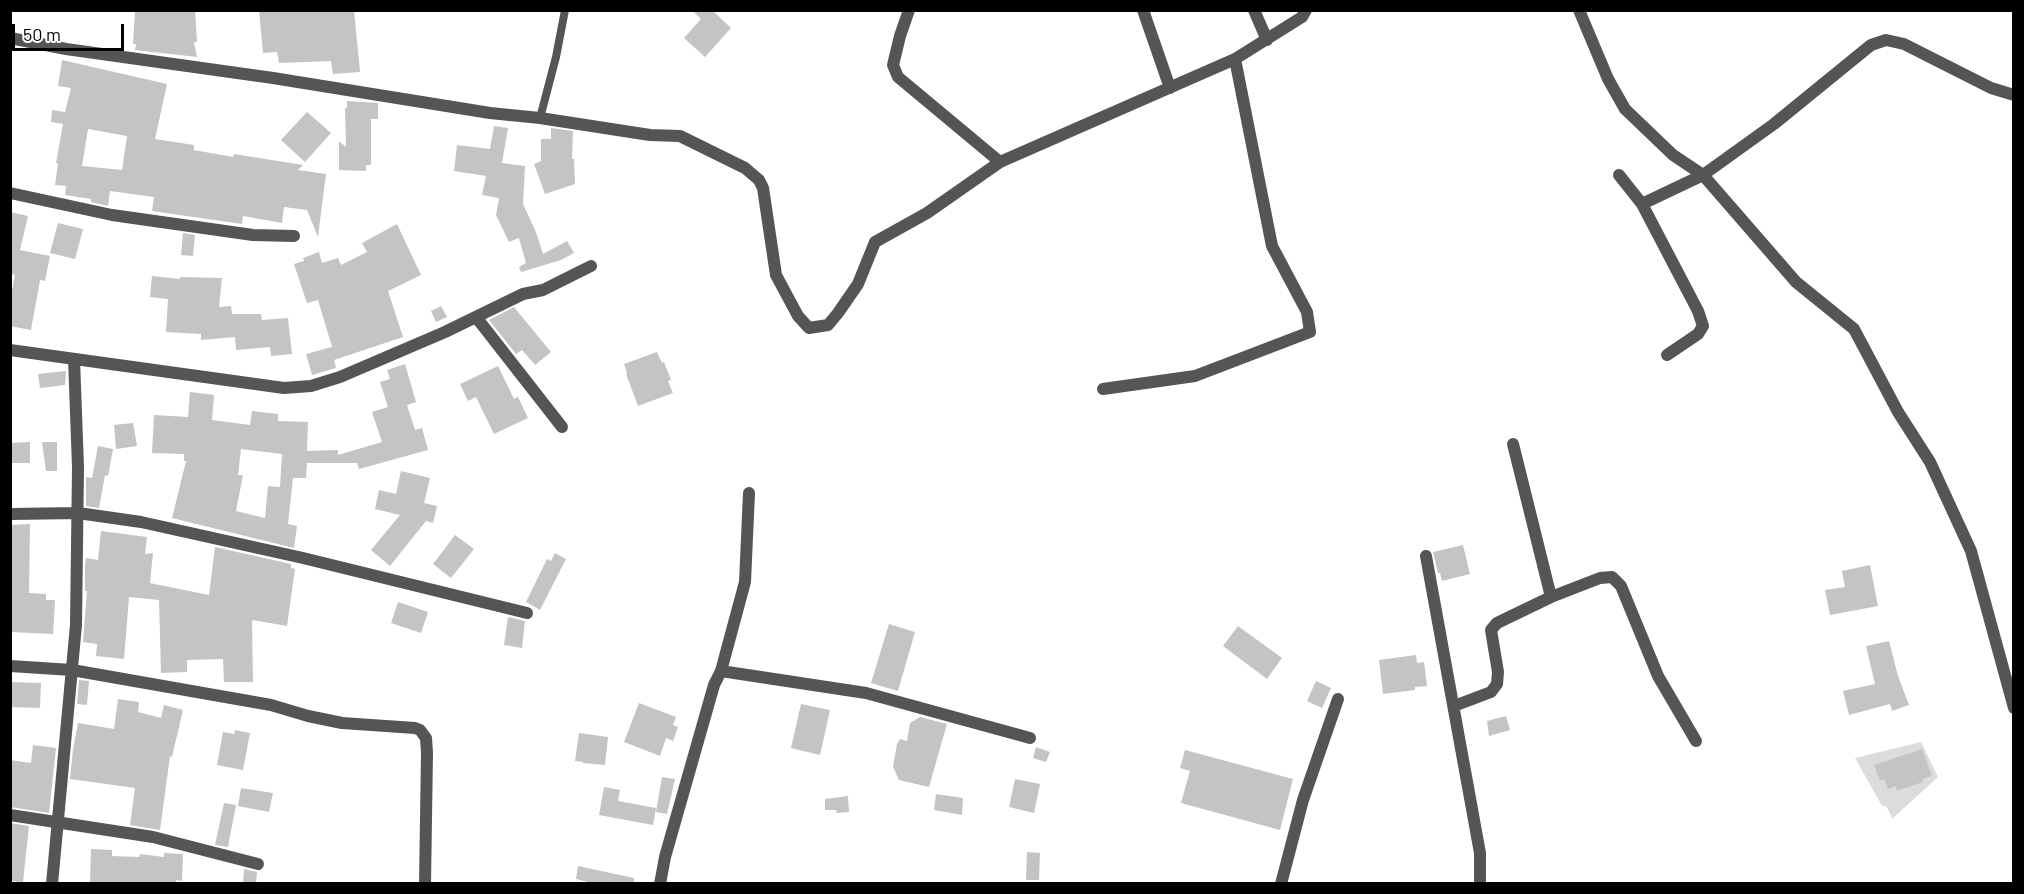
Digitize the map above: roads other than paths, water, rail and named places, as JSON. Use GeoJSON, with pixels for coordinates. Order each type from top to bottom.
{"type":"FeatureCollection","features":[{"type":"Feature","properties":{"kind":"street"},"geometry":{"type":"LineString","coordinates":[[909,10],[893,65],[898,77],[1000,162]]}},
{"type":"Feature","properties":{"kind":"street"},"geometry":{"type":"LineString","coordinates":[[1143,10],[1170,88]]}},
{"type":"Feature","properties":{"kind":"street"},"geometry":{"type":"LineString","coordinates":[[1254,10],[1267,40]]}},
{"type":"Feature","properties":{"kind":"street"},"geometry":{"type":"LineString","coordinates":[[10,38],[66,50],[273,78],[490,113],[540,118],[650,135],[680,136],[745,168],[759,180],[763,188],[776,275],[798,316],[809,328],[828,325],[838,313],[858,284],[875,242],[927,213],[1000,162],[1235,59],[1302,16],[1306,10]]}},
{"type":"Feature","properties":{"kind":"street"},"geometry":{"type":"LineString","coordinates":[[1579,10],[1608,79],[1625,110],[1673,155],[1703,175],[1796,282],[1854,329],[1898,412],[1930,462],[1971,551],[2013,708]]}},
{"type":"Feature","properties":{"kind":"street"},"geometry":{"type":"LineString","coordinates":[[1642,204],[1703,175],[1774,124],[1870,45],[1886,40],[1904,44],[1991,88],[2013,95]]}},
{"type":"Feature","properties":{"kind":"street"},"geometry":{"type":"LineString","coordinates":[[1103,389],[1195,376],[1310,332],[1307,312],[1272,246],[1235,59]]}},
{"type":"Feature","properties":{"kind":"street"},"geometry":{"type":"LineString","coordinates":[[1619,175],[1642,204],[1704,326],[1698,334],[1667,355]]}},
{"type":"Feature","properties":{"kind":"street"},"geometry":{"type":"LineString","coordinates":[[10,193],[112,215],[253,235],[294,236]]}},
{"type":"Feature","properties":{"kind":"street"},"geometry":{"type":"LineString","coordinates":[[10,350],[284,388],[311,386],[340,377],[523,294],[543,290],[591,266]]}},
{"type":"Feature","properties":{"kind":"street"},"geometry":{"type":"LineString","coordinates":[[476,317],[562,427]]}},
{"type":"Feature","properties":{"kind":"street"},"geometry":{"type":"LineString","coordinates":[[52,884],[76,625],[78,467],[74,358]]}},
{"type":"Feature","properties":{"kind":"street"},"geometry":{"type":"LineString","coordinates":[[1513,444],[1551,597]]}},
{"type":"Feature","properties":{"kind":"street"},"geometry":{"type":"LineString","coordinates":[[660,884],[671,835],[714,685],[721,671],[745,582],[749,493]]}},
{"type":"Feature","properties":{"kind":"street"},"geometry":{"type":"LineString","coordinates":[[10,514],[78,513],[141,522],[527,612]]}},
{"type":"Feature","properties":{"kind":"street"},"geometry":{"type":"LineString","coordinates":[[1426,556],[1480,854],[1480,884]]}},
{"type":"Feature","properties":{"kind":"street"},"geometry":{"type":"LineString","coordinates":[[1454,706],[1491,692],[1497,684],[1498,672],[1491,639],[1491,630],[1497,623],[1551,597],[1600,579],[1612,577],[1621,586],[1658,676],[1696,741]]}},
{"type":"Feature","properties":{"kind":"street"},"geometry":{"type":"LineString","coordinates":[[10,666],[72,670],[271,705],[342,723],[420,730],[426,738],[427,753],[425,884]]}},
{"type":"Feature","properties":{"kind":"street"},"geometry":{"type":"LineString","coordinates":[[721,671],[866,693],[1030,738]]}},
{"type":"Feature","properties":{"kind":"street"},"geometry":{"type":"LineString","coordinates":[[1281,884],[1303,800],[1338,699]]}},
{"type":"Feature","properties":{"kind":"street"},"geometry":{"type":"LineString","coordinates":[[10,815],[153,837],[258,864]]}},
{"type":"Feature","properties":{"kind":"lane"},"geometry":{"type":"LineString","coordinates":[[540,118],[556,57],[565,10]]}}]}
